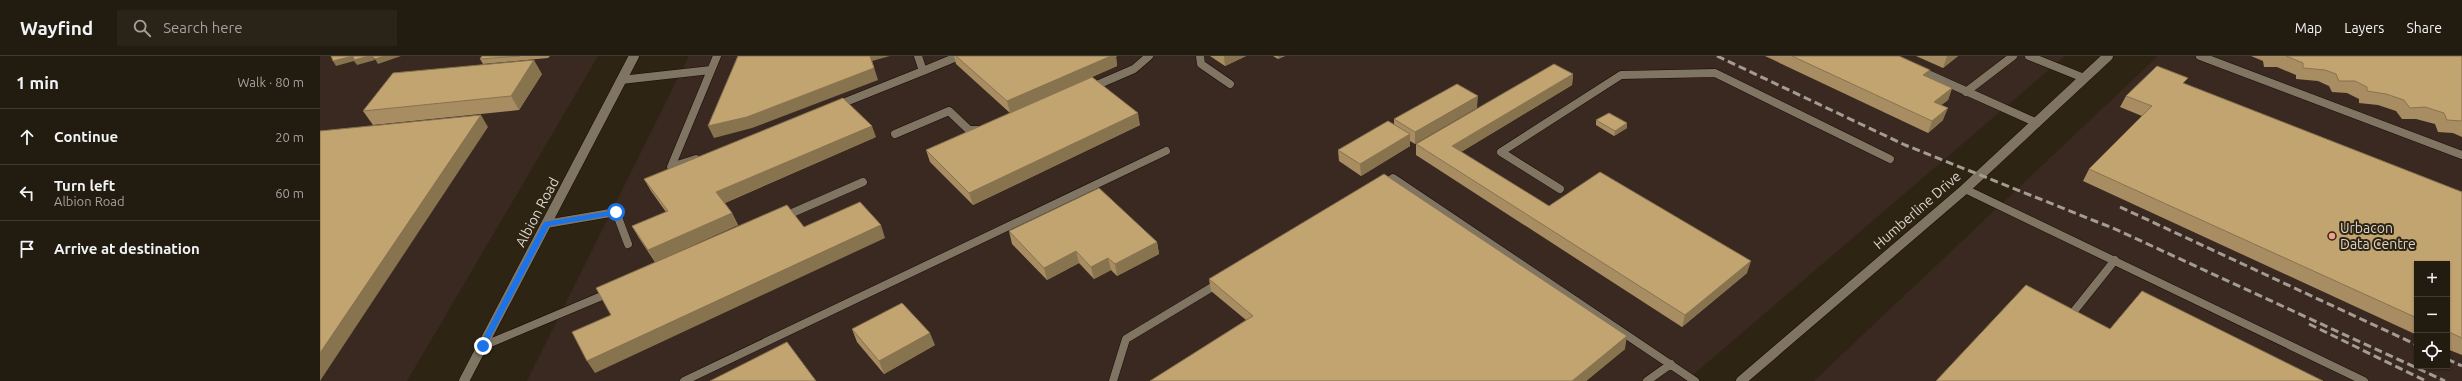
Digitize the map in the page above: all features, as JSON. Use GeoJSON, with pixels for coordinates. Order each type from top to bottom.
{"type":"FeatureCollection","features":[{"type":"Feature","properties":{"kind":"street","name":"Albion Road"},"geometry":{"type":"LineString","coordinates":[[464,381],[634,56]]}},
{"type":"Feature","properties":{"kind":"street","name":"Humberline Drive"},"geometry":{"type":"LineString","coordinates":[[1741,381],[1966,189],[2108,56]]}},
{"type":"Feature","properties":{"kind":"lane"},"geometry":{"type":"LineString","coordinates":[[701,158],[671,167],[717,56]]}},
{"type":"Feature","properties":{"kind":"lane"},"geometry":{"type":"LineString","coordinates":[[918,56],[923,71]]}},
{"type":"Feature","properties":{"kind":"lane"},"geometry":{"type":"LineString","coordinates":[[827,110],[960,56]]}},
{"type":"Feature","properties":{"kind":"lane"},"geometry":{"type":"LineString","coordinates":[[1084,90],[1134,69],[1149,56]]}},
{"type":"Feature","properties":{"kind":"lane"},"geometry":{"type":"LineString","coordinates":[[1200,56],[1201,64],[1230,84]]}},
{"type":"Feature","properties":{"kind":"lane"},"geometry":{"type":"LineString","coordinates":[[1966,92],[2013,56]]}},
{"type":"Feature","properties":{"kind":"lane"},"geometry":{"type":"LineString","coordinates":[[2029,56],[2084,78]]}},
{"type":"Feature","properties":{"kind":"lane"},"geometry":{"type":"LineString","coordinates":[[2200,56],[2462,155]]}},
{"type":"Feature","properties":{"kind":"lane"},"geometry":{"type":"LineString","coordinates":[[1909,66],[2037,123]]}},
{"type":"Feature","properties":{"kind":"lane"},"geometry":{"type":"LineString","coordinates":[[621,80],[711,70]]}},
{"type":"Feature","properties":{"kind":"lane"},"geometry":{"type":"LineString","coordinates":[[1560,189],[1501,152],[1621,75],[1715,73],[1890,160]]}},
{"type":"Feature","properties":{"kind":"lane"},"geometry":{"type":"LineString","coordinates":[[895,134],[948,111],[969,130],[993,130]]}},
{"type":"Feature","properties":{"kind":"lane"},"geometry":{"type":"LineString","coordinates":[[684,381],[1166,150]]}},
{"type":"Feature","properties":{"kind":"lane"},"geometry":{"type":"LineString","coordinates":[[1373,190],[1393,178],[1695,381]]}},
{"type":"Feature","properties":{"kind":"lane"},"geometry":{"type":"LineString","coordinates":[[777,220],[863,182]]}},
{"type":"Feature","properties":{"kind":"lane"},"geometry":{"type":"LineString","coordinates":[[1966,189],[2364,381]]}},
{"type":"Feature","properties":{"kind":"lane"},"geometry":{"type":"LineString","coordinates":[[546,224],[616,212],[628,244]]}},
{"type":"Feature","properties":{"kind":"lane"},"geometry":{"type":"LineString","coordinates":[[2071,315],[2115,260]]}},
{"type":"Feature","properties":{"kind":"lane"},"geometry":{"type":"LineString","coordinates":[[1113,381],[1126,339],[1226,279]]}},
{"type":"Feature","properties":{"kind":"lane"},"geometry":{"type":"LineString","coordinates":[[483,346],[620,289]]}},
{"type":"Feature","properties":{"kind":"lane"},"geometry":{"type":"LineString","coordinates":[[1647,381],[1671,364]]}},
{"type":"Feature","properties":{"kind":"shaded area"},"geometry":{"type":"Polygon","coordinates":[[[320,56],[598,56],[407,381],[320,381],[320,56]]]}},
{"type":"Feature","properties":{"kind":"shaded area"},"geometry":{"type":"Polygon","coordinates":[[[689,56],[2065,56],[1686,381],[527,381],[689,56]]]}},
{"type":"Feature","properties":{"kind":"shaded area"},"geometry":{"type":"Polygon","coordinates":[[[2158,56],[2462,56],[2462,381],[1814,381],[2158,56]]]}},
{"type":"Feature","properties":{"kind":"building"},"geometry":{"type":"Polygon","coordinates":[[[331,56],[353,56],[333,61],[331,56]]]}},
{"type":"Feature","properties":{"kind":"building"},"geometry":{"type":"Polygon","coordinates":[[[353,56],[369,56],[354,60],[353,56]]]}},
{"type":"Feature","properties":{"kind":"building"},"geometry":{"type":"Polygon","coordinates":[[[372,56],[385,56],[375,59],[372,56]]]}},
{"type":"Feature","properties":{"kind":"building"},"geometry":{"type":"Polygon","coordinates":[[[482,56],[520,56],[480,59],[482,56]]]}},
{"type":"Feature","properties":{"kind":"building"},"geometry":{"type":"Polygon","coordinates":[[[738,56],[870,56],[874,68],[747,117],[708,126],[738,56]]]}},
{"type":"Feature","properties":{"kind":"building"},"geometry":{"type":"Polygon","coordinates":[[[956,56],[1111,56],[1007,101],[956,56]]]}},
{"type":"Feature","properties":{"kind":"building"},"geometry":{"type":"Polygon","coordinates":[[[1792,56],[1899,56],[1930,70],[1923,75],[1952,88],[1934,102],[1948,108],[1932,121],[1792,56]]]}},
{"type":"Feature","properties":{"kind":"building"},"geometry":{"type":"Polygon","coordinates":[[[2286,56],[2462,56],[2462,121],[2447,120],[2444,113],[2425,107],[2410,108],[2404,100],[2386,94],[2367,91],[2367,87],[2355,81],[2339,81],[2336,74],[2325,70],[2303,68],[2303,63],[2286,56]]]}},
{"type":"Feature","properties":{"kind":"building"},"geometry":{"type":"Polygon","coordinates":[[[534,60],[511,96],[363,111],[393,73],[534,60]]]}},
{"type":"Feature","properties":{"kind":"building"},"geometry":{"type":"Polygon","coordinates":[[[1554,64],[1573,74],[1452,146],[1549,206],[1600,172],[1751,261],[1685,315],[1416,144],[1554,64]]]}},
{"type":"Feature","properties":{"kind":"building","name":"Urbacon Data Centre"},"geometry":{"type":"Polygon","coordinates":[[[2157,66],[2188,78],[2183,83],[2462,192],[2462,338],[2450,332],[2450,261],[2414,261],[2414,317],[2089,169],[2152,106],[2126,96],[2157,66]]]}},
{"type":"Feature","properties":{"kind":"building"},"geometry":{"type":"Polygon","coordinates":[[[1092,77],[1138,113],[969,193],[926,150],[1092,77]]]}},
{"type":"Feature","properties":{"kind":"building"},"geometry":{"type":"Polygon","coordinates":[[[1457,84],[1478,96],[1415,132],[1394,119],[1457,84]]]}},
{"type":"Feature","properties":{"kind":"building"},"geometry":{"type":"Polygon","coordinates":[[[843,98],[872,126],[716,192],[732,213],[648,250],[632,226],[668,211],[644,179],[843,98]]]}},
{"type":"Feature","properties":{"kind":"building"},"geometry":{"type":"Polygon","coordinates":[[[1609,113],[1627,123],[1615,131],[1596,120],[1609,113]]]}},
{"type":"Feature","properties":{"kind":"building"},"geometry":{"type":"Polygon","coordinates":[[[481,115],[320,353],[320,131],[481,115]]]}},
{"type":"Feature","properties":{"kind":"building"},"geometry":{"type":"Polygon","coordinates":[[[1388,121],[1410,134],[1360,164],[1338,150],[1388,121]]]}},
{"type":"Feature","properties":{"kind":"building"},"geometry":{"type":"Polygon","coordinates":[[[1384,174],[1627,336],[1572,381],[1150,381],[1253,316],[1209,279],[1384,174]]]}},
{"type":"Feature","properties":{"kind":"building"},"geometry":{"type":"Polygon","coordinates":[[[1099,188],[1157,242],[1115,264],[1108,258],[1091,267],[1076,251],[1044,268],[1009,231],[1099,188]]]}},
{"type":"Feature","properties":{"kind":"building"},"geometry":{"type":"Polygon","coordinates":[[[860,202],[881,225],[587,361],[572,332],[611,315],[596,288],[787,205],[804,227],[860,202]]]}},
{"type":"Feature","properties":{"kind":"building"},"geometry":{"type":"Polygon","coordinates":[[[2026,285],[2110,329],[2142,291],[2323,381],[1936,381],[2026,285]]]}},
{"type":"Feature","properties":{"kind":"building"},"geometry":{"type":"Polygon","coordinates":[[[902,303],[930,333],[879,361],[852,329],[902,303]]]}},
{"type":"Feature","properties":{"kind":"building"},"geometry":{"type":"Polygon","coordinates":[[[787,342],[816,381],[710,381],[787,342]]]}},
{"type":"Feature","properties":{"kind":"railway"},"geometry":{"type":"LineString","coordinates":[[1717,56],[1905,145],[2115,229],[2445,381]]}},
{"type":"Feature","properties":{"kind":"railway"},"geometry":{"type":"LineString","coordinates":[[2120,207],[2414,344]]}},
{"type":"Feature","properties":{"kind":"railway"},"geometry":{"type":"LineString","coordinates":[[2309,324],[2426,381]]}},
{"type":"Feature","properties":{"kind":"railway"},"geometry":{"type":"LineString","coordinates":[[2450,360],[2462,366]]}},
{"type":"Feature","properties":{"kind":"place","name":"Urbacon Data Centre"},"geometry":{"type":"Point","coordinates":[2332,236]}},
{"type":"Feature","properties":{"kind":"route"},"geometry":{"type":"LineString","coordinates":[[483,346],[546,224],[616,212]]}}]}
